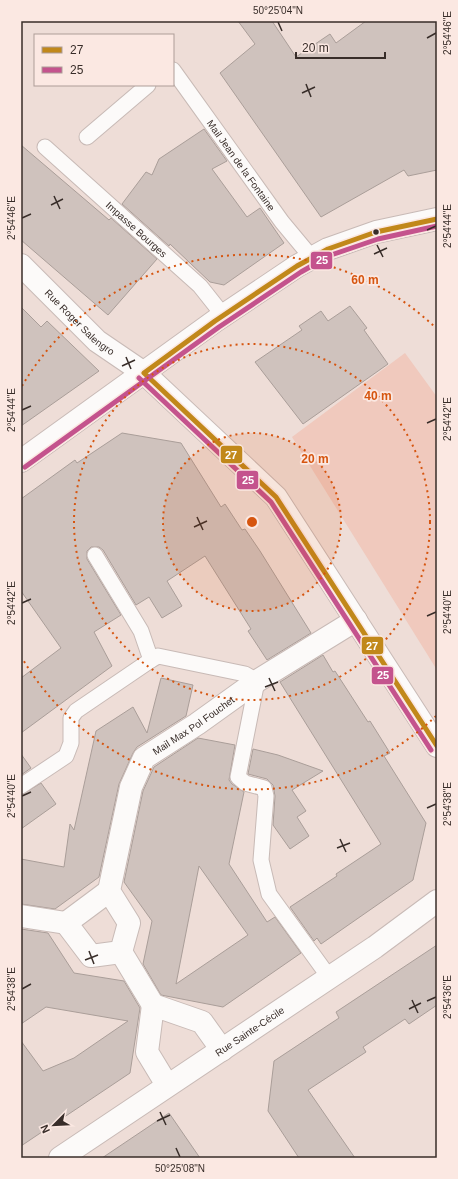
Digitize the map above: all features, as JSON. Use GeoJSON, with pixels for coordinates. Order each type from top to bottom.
{"type":"FeatureCollection","features":[{"type":"Feature","properties":{"kind":"street"},"geometry":{"type":"LineString","coordinates":[[21,461],[223,315],[312,258],[328,249],[376,232],[437,219]]}},
{"type":"Feature","properties":{"kind":"street","name":"Rue Roger Salengro"},"geometry":{"type":"LineString","coordinates":[[21,265],[97,342],[144,373],[276,497],[437,746]]}},
{"type":"Feature","properties":{"kind":"street","name":"Mail Max Pol Fouchet"},"geometry":{"type":"LineString","coordinates":[[109,891],[131,787],[144,758],[197,724],[257,681],[356,620]]}},
{"type":"Feature","properties":{"kind":"street"},"geometry":{"type":"LineString","coordinates":[[66,923],[109,891],[129,923],[121,952],[154,1005],[202,1022],[222,1050]]}},
{"type":"Feature","properties":{"kind":"street","name":"Rue Sainte-Cécile"},"geometry":{"type":"LineString","coordinates":[[60,1158],[375,947],[437,901]]}},
{"type":"Feature","properties":{"kind":"street"},"geometry":{"type":"LineString","coordinates":[[21,916],[66,923],[91,956],[121,952]]}},
{"type":"Feature","properties":{"kind":"street"},"geometry":{"type":"LineString","coordinates":[[154,1005],[147,1052],[168,1085]]}},
{"type":"Feature","properties":{"kind":"lane","name":"Mail Jean de la Fontaine"},"geometry":{"type":"LineString","coordinates":[[174,71],[282,222],[312,258]]}},
{"type":"Feature","properties":{"kind":"lane"},"geometry":{"type":"LineString","coordinates":[[86,137],[147,86]]}},
{"type":"Feature","properties":{"kind":"lane","name":"Impasse Bourges"},"geometry":{"type":"LineString","coordinates":[[45,147],[200,286],[223,315]]}},
{"type":"Feature","properties":{"kind":"lane"},"geometry":{"type":"LineString","coordinates":[[95,555],[141,631],[151,660]]}},
{"type":"Feature","properties":{"kind":"lane"},"geometry":{"type":"LineString","coordinates":[[21,786],[66,756],[71,744],[71,718],[76,711],[158,656],[244,674],[257,681],[238,776],[245,783],[264,788],[266,796],[261,860],[269,894],[329,977]]}},
{"type":"Feature","properties":{"kind":"shaded area"},"geometry":{"type":"Polygon","coordinates":[[[405,353],[437,397],[437,670],[292,437],[405,353]]]}},
{"type":"Feature","properties":{"kind":"building"},"geometry":{"type":"Polygon","coordinates":[[[238,21],[272,21],[296,57],[330,34],[336,43],[366,21],[437,21],[437,170],[408,176],[404,170],[321,217],[220,73],[255,44],[238,21]]]}},
{"type":"Feature","properties":{"kind":"building"},"geometry":{"type":"Polygon","coordinates":[[[204,129],[227,161],[212,169],[247,217],[260,208],[284,243],[224,285],[210,282],[170,244],[169,246],[122,204],[146,172],[152,175],[159,159],[204,129]]]}},
{"type":"Feature","properties":{"kind":"building"},"geometry":{"type":"Polygon","coordinates":[[[21,145],[109,220],[111,218],[157,259],[108,315],[21,240],[21,145]]]}},
{"type":"Feature","properties":{"kind":"building"},"geometry":{"type":"Polygon","coordinates":[[[350,306],[367,328],[364,330],[388,364],[303,424],[255,362],[302,330],[299,326],[321,311],[328,321],[350,306]]]}},
{"type":"Feature","properties":{"kind":"building"},"geometry":{"type":"Polygon","coordinates":[[[21,307],[41,327],[47,321],[99,371],[21,426],[21,307]]]}},
{"type":"Feature","properties":{"kind":"building"},"geometry":{"type":"Polygon","coordinates":[[[122,433],[181,443],[221,507],[225,504],[242,530],[245,529],[311,633],[267,660],[248,631],[251,629],[205,556],[167,581],[182,606],[162,618],[149,597],[136,605],[103,550],[99,547],[91,547],[87,551],[87,559],[121,615],[94,632],[112,666],[21,733],[21,678],[61,648],[21,591],[21,499],[75,460],[77,463],[122,433]]]}},
{"type":"Feature","properties":{"kind":"building"},"geometry":{"type":"Polygon","coordinates":[[[323,655],[368,722],[370,721],[390,753],[384,756],[426,823],[413,880],[321,944],[317,938],[314,941],[290,907],[337,876],[336,874],[381,844],[280,682],[323,655]]]}},
{"type":"Feature","properties":{"kind":"building"},"geometry":{"type":"Polygon","coordinates":[[[161,678],[193,685],[186,716],[137,747],[133,753],[119,784],[99,877],[55,909],[21,904],[21,859],[64,867],[70,824],[74,830],[96,731],[133,707],[147,733],[161,678]]]}},
{"type":"Feature","properties":{"kind":"building"},"geometry":{"type":"Polygon","coordinates":[[[198,738],[235,745],[229,780],[232,784],[244,792],[229,864],[267,922],[275,917],[301,953],[223,1007],[161,995],[143,964],[152,921],[124,882],[143,791],[154,767],[198,738]],[[199,866],[176,984],[248,935],[199,866]]]}},
{"type":"Feature","properties":{"kind":"building"},"geometry":{"type":"Polygon","coordinates":[[[253,749],[278,755],[323,771],[292,790],[306,811],[297,817],[309,836],[290,849],[273,825],[275,796],[273,785],[267,779],[248,774],[253,749]]]}},
{"type":"Feature","properties":{"kind":"building"},"geometry":{"type":"Polygon","coordinates":[[[21,754],[31,768],[21,775],[21,754]]]}},
{"type":"Feature","properties":{"kind":"building"},"geometry":{"type":"Polygon","coordinates":[[[41,783],[56,804],[21,829],[21,795],[41,783]]]}},
{"type":"Feature","properties":{"kind":"building"},"geometry":{"type":"Polygon","coordinates":[[[21,929],[48,933],[74,973],[124,981],[140,1008],[130,1073],[21,1146],[21,1041],[43,1071],[74,1058],[128,1021],[46,1007],[21,1024],[21,929]]]}},
{"type":"Feature","properties":{"kind":"building"},"geometry":{"type":"Polygon","coordinates":[[[437,945],[437,1005],[409,1024],[405,1019],[363,1047],[366,1052],[308,1090],[355,1158],[299,1158],[268,1111],[274,1061],[339,1018],[336,1012],[437,945]]]}},
{"type":"Feature","properties":{"kind":"building"},"geometry":{"type":"Polygon","coordinates":[[[169,1113],[200,1158],[102,1158],[169,1113]]]}},
{"type":"Feature","properties":{"kind":"transit line","name":"27"},"geometry":{"type":"LineString","coordinates":[[144,373],[215,321],[297,266],[328,249],[376,232],[437,219]]}},
{"type":"Feature","properties":{"kind":"transit line","name":"25"},"geometry":{"type":"LineString","coordinates":[[25,467],[219,327],[301,272],[331,255],[378,239],[437,226]]}},
{"type":"Feature","properties":{"kind":"transit line","name":"27"},"geometry":{"type":"LineString","coordinates":[[144,373],[276,497],[437,746]]}},
{"type":"Feature","properties":{"kind":"transit line","name":"25"},"geometry":{"type":"LineString","coordinates":[[139,378],[271,502],[431,750]]}}]}
